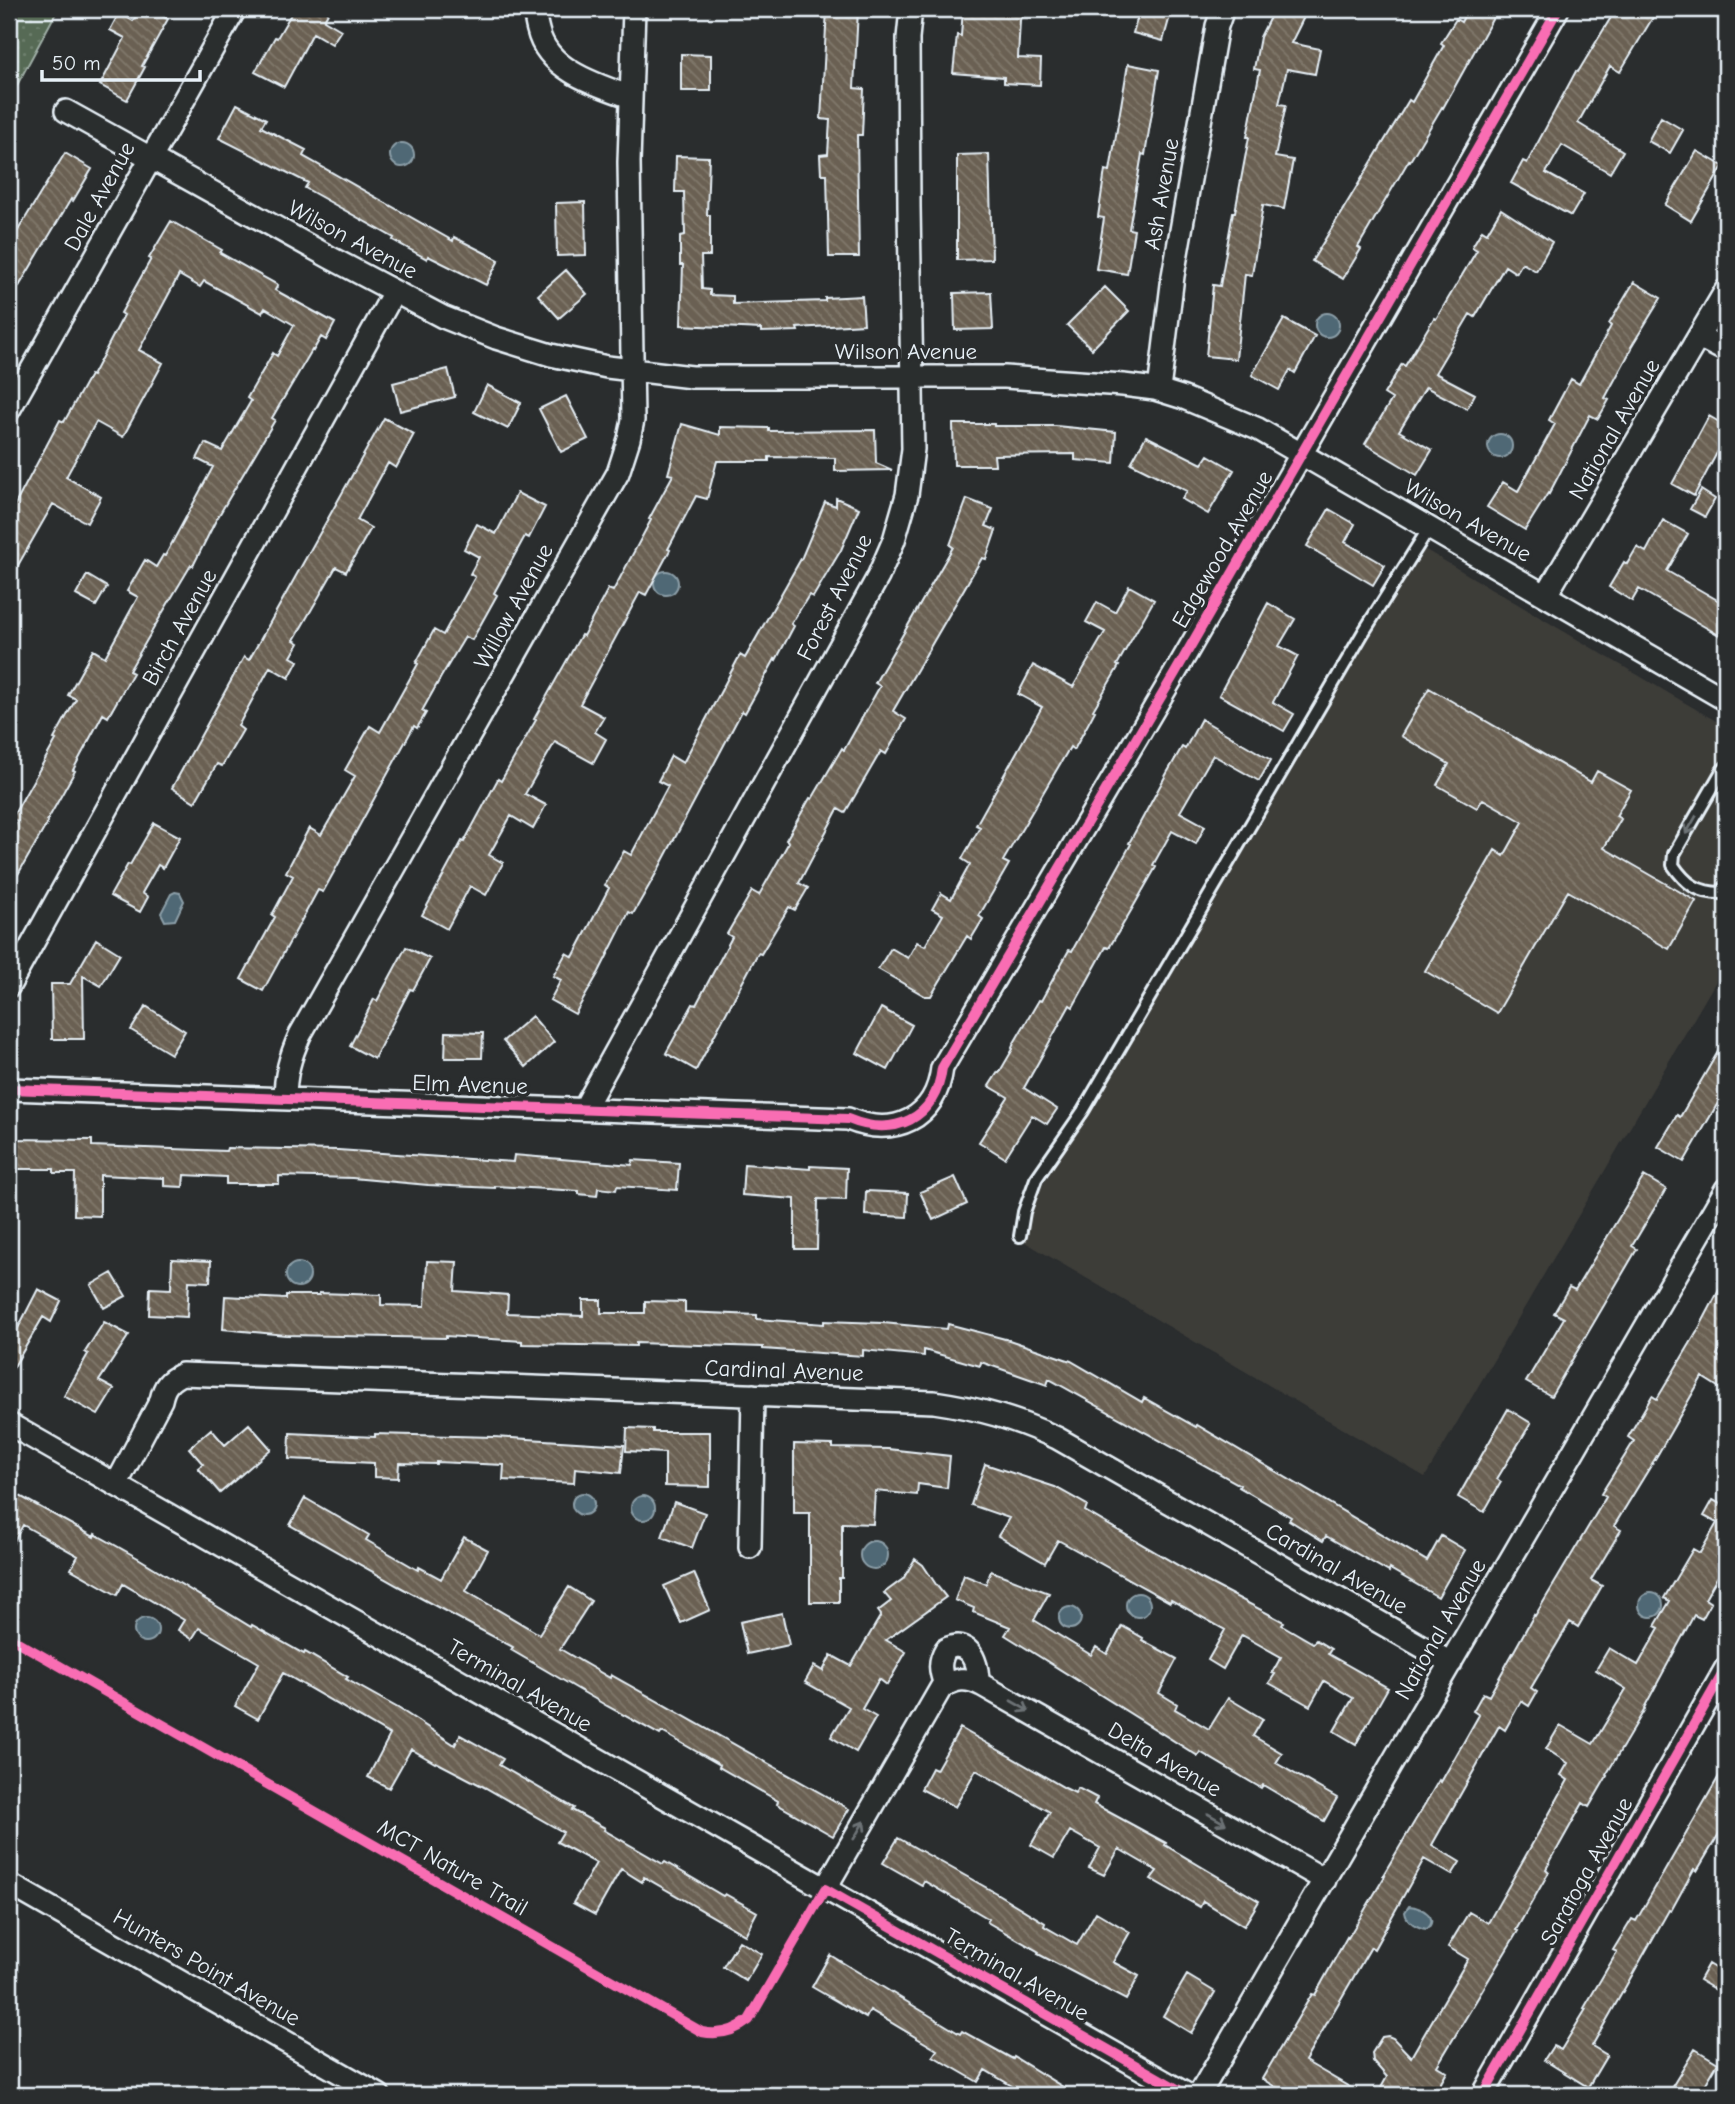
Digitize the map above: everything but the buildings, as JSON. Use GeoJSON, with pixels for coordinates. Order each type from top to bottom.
{"type":"FeatureCollection","features":[{"type":"Feature","properties":{"kind":"street","name":"Dale Avenue"},"geometry":{"type":"LineString","coordinates":[[9,410],[234,9]]}},
{"type":"Feature","properties":{"kind":"street"},"geometry":{"type":"LineString","coordinates":[[538,9],[535,14],[540,40],[560,63],[583,80],[631,97]]}},
{"type":"Feature","properties":{"kind":"street","name":"Willow Avenue"},"geometry":{"type":"LineString","coordinates":[[285,1099],[285,1077],[290,1055],[300,1035],[618,473],[629,439],[633,420],[629,162],[634,9]]}},
{"type":"Feature","properties":{"kind":"street","name":"Forest Avenue"},"geometry":{"type":"LineString","coordinates":[[584,1109],[878,577],[894,540],[906,495],[913,449],[908,38],[911,9]]}},
{"type":"Feature","properties":{"kind":"street","name":"Ash Avenue"},"geometry":{"type":"LineString","coordinates":[[1159,390],[1173,276],[1217,26],[1223,9]]}},
{"type":"Feature","properties":{"kind":"street","name":"Edgewood Avenue"},"geometry":{"type":"LineString","coordinates":[[924,1110],[934,1097],[942,1068],[1175,673],[1558,9]]}},
{"type":"Feature","properties":{"kind":"street","name":"Wilson Avenue"},"geometry":{"type":"LineString","coordinates":[[66,111],[443,317],[496,338],[551,355],[633,372],[721,379],[1005,377],[1084,381],[1159,390],[1208,406],[1258,429],[1726,700]]}},
{"type":"Feature","properties":{"kind":"street","name":"National Avenue"},"geometry":{"type":"LineString","coordinates":[[1546,595],[1726,290]]}},
{"type":"Feature","properties":{"kind":"street","name":"Birch Avenue"},"geometry":{"type":"LineString","coordinates":[[9,986],[394,292]]}},
{"type":"Feature","properties":{"kind":"street"},"geometry":{"type":"LineString","coordinates":[[1699,337],[1726,351]]}},
{"type":"Feature","properties":{"kind":"street","name":"Elm Avenue"},"geometry":{"type":"LineString","coordinates":[[9,1090],[848,1119],[865,1126],[885,1128],[901,1124],[924,1110]]}},
{"type":"Feature","properties":{"kind":"street","name":"National Avenue"},"geometry":{"type":"LineString","coordinates":[[1199,2095],[1726,1189]]}},
{"type":"Feature","properties":{"kind":"street","name":"Cardinal Avenue"},"geometry":{"type":"LineString","coordinates":[[116,1485],[161,1400],[164,1388],[171,1379],[182,1374],[934,1402],[976,1408],[1017,1420],[1057,1438],[1451,1663]]}},
{"type":"Feature","properties":{"kind":"street"},"geometry":{"type":"LineString","coordinates":[[750,1547],[753,1395]]}},
{"type":"Feature","properties":{"kind":"street","name":"Terminal Avenue"},"geometry":{"type":"LineString","coordinates":[[9,1424],[1188,2095]]}},
{"type":"Feature","properties":{"kind":"street"},"geometry":{"type":"LineString","coordinates":[[825,1889],[941,1688],[946,1685],[953,1679],[968,1679],[978,1683],[978,1668],[974,1660],[967,1651],[957,1646],[946,1649],[940,1660],[940,1673],[946,1685]]}},
{"type":"Feature","properties":{"kind":"street","name":"Saratoga Avenue"},"geometry":{"type":"LineString","coordinates":[[1483,2095],[1726,1668]]}},
{"type":"Feature","properties":{"kind":"street","name":"Delta Avenue"},"geometry":{"type":"LineString","coordinates":[[978,1683],[1325,1880]]}},
{"type":"Feature","properties":{"kind":"street","name":"Hunters Point Avenue"},"geometry":{"type":"LineString","coordinates":[[9,1884],[379,2095]]}},
{"type":"Feature","properties":{"kind":"lane"},"geometry":{"type":"LineString","coordinates":[[1020,1236],[1024,1212],[1036,1179],[1083,1111],[1363,633],[1429,528]]}},
{"type":"Feature","properties":{"kind":"lane"},"geometry":{"type":"LineString","coordinates":[[1726,767],[1674,854],[1673,865],[1684,881],[1706,893],[1721,893],[1726,886]]}},
{"type":"Feature","properties":{"kind":"shaded area"},"geometry":{"type":"Polygon","coordinates":[[[1419,546],[1726,727],[1726,964],[1425,1477],[1013,1235],[1419,546]]]}},
{"type":"Feature","properties":{"kind":"green space"},"geometry":{"type":"Polygon","coordinates":[[[9,9],[58,9],[9,100],[9,9]]]}},
{"type":"Feature","properties":{"kind":"water"},"geometry":{"type":"Polygon","coordinates":[[[402,143],[413,150],[414,155],[407,166],[402,167],[391,160],[390,155],[397,144],[402,143]]]}},
{"type":"Feature","properties":{"kind":"water"},"geometry":{"type":"Polygon","coordinates":[[[1327,313],[1335,317],[1339,325],[1335,333],[1327,337],[1319,333],[1315,325],[1319,317],[1327,313]]]}},
{"type":"Feature","properties":{"kind":"water"},"geometry":{"type":"Polygon","coordinates":[[[1500,434],[1511,441],[1512,446],[1505,457],[1500,458],[1489,451],[1488,446],[1495,435],[1500,434]]]}},
{"type":"Feature","properties":{"kind":"water"},"geometry":{"type":"Polygon","coordinates":[[[666,571],[674,575],[678,583],[674,591],[666,595],[658,591],[654,583],[658,575],[666,571]]]}},
{"type":"Feature","properties":{"kind":"water"},"geometry":{"type":"Polygon","coordinates":[[[180,893],[184,901],[175,920],[165,921],[161,913],[171,894],[180,893]]]}},
{"type":"Feature","properties":{"kind":"water"},"geometry":{"type":"Polygon","coordinates":[[[298,1263],[309,1270],[310,1275],[303,1286],[298,1287],[287,1280],[286,1275],[293,1264],[298,1263]]]}},
{"type":"Feature","properties":{"kind":"water"},"geometry":{"type":"Polygon","coordinates":[[[579,1493],[587,1493],[594,1500],[594,1508],[587,1515],[579,1515],[572,1508],[572,1500],[579,1493]]]}},
{"type":"Feature","properties":{"kind":"water"},"geometry":{"type":"Polygon","coordinates":[[[643,1496],[654,1503],[655,1508],[648,1519],[643,1520],[632,1513],[631,1508],[638,1497],[643,1496]]]}},
{"type":"Feature","properties":{"kind":"water"},"geometry":{"type":"Polygon","coordinates":[[[874,1541],[884,1545],[888,1555],[884,1565],[874,1569],[864,1565],[860,1555],[864,1545],[874,1541]]]}},
{"type":"Feature","properties":{"kind":"water"},"geometry":{"type":"Polygon","coordinates":[[[1138,1593],[1147,1596],[1150,1605],[1147,1614],[1138,1617],[1129,1614],[1126,1605],[1129,1596],[1138,1593]]]}},
{"type":"Feature","properties":{"kind":"water"},"geometry":{"type":"Polygon","coordinates":[[[1651,1593],[1660,1596],[1663,1605],[1660,1614],[1651,1617],[1642,1614],[1639,1605],[1642,1596],[1651,1593]]]}},
{"type":"Feature","properties":{"kind":"water"},"geometry":{"type":"Polygon","coordinates":[[[1066,1607],[1074,1607],[1081,1614],[1081,1622],[1074,1629],[1066,1629],[1059,1622],[1059,1614],[1066,1607]]]}},
{"type":"Feature","properties":{"kind":"water"},"geometry":{"type":"Polygon","coordinates":[[[146,1618],[157,1625],[158,1630],[151,1641],[146,1642],[135,1635],[134,1630],[141,1619],[146,1618]]]}},
{"type":"Feature","properties":{"kind":"water"},"geometry":{"type":"Polygon","coordinates":[[[1409,1906],[1427,1913],[1431,1920],[1427,1929],[1410,1922],[1405,1912],[1409,1906]]]}},
{"type":"Feature","properties":{"kind":"cycle path"},"geometry":{"type":"LineString","coordinates":[[9,1089],[848,1119],[881,1126],[896,1125],[922,1112],[938,1086],[942,1068],[1175,673],[1558,9]]}},
{"type":"Feature","properties":{"kind":"cycle path","name":"MCT Nature Trail"},"geometry":{"type":"LineString","coordinates":[[9,1637],[702,2032],[727,2032],[749,2020],[825,1889],[1188,2095]]}},
{"type":"Feature","properties":{"kind":"cycle path"},"geometry":{"type":"LineString","coordinates":[[1483,2095],[1726,1668]]}}]}
